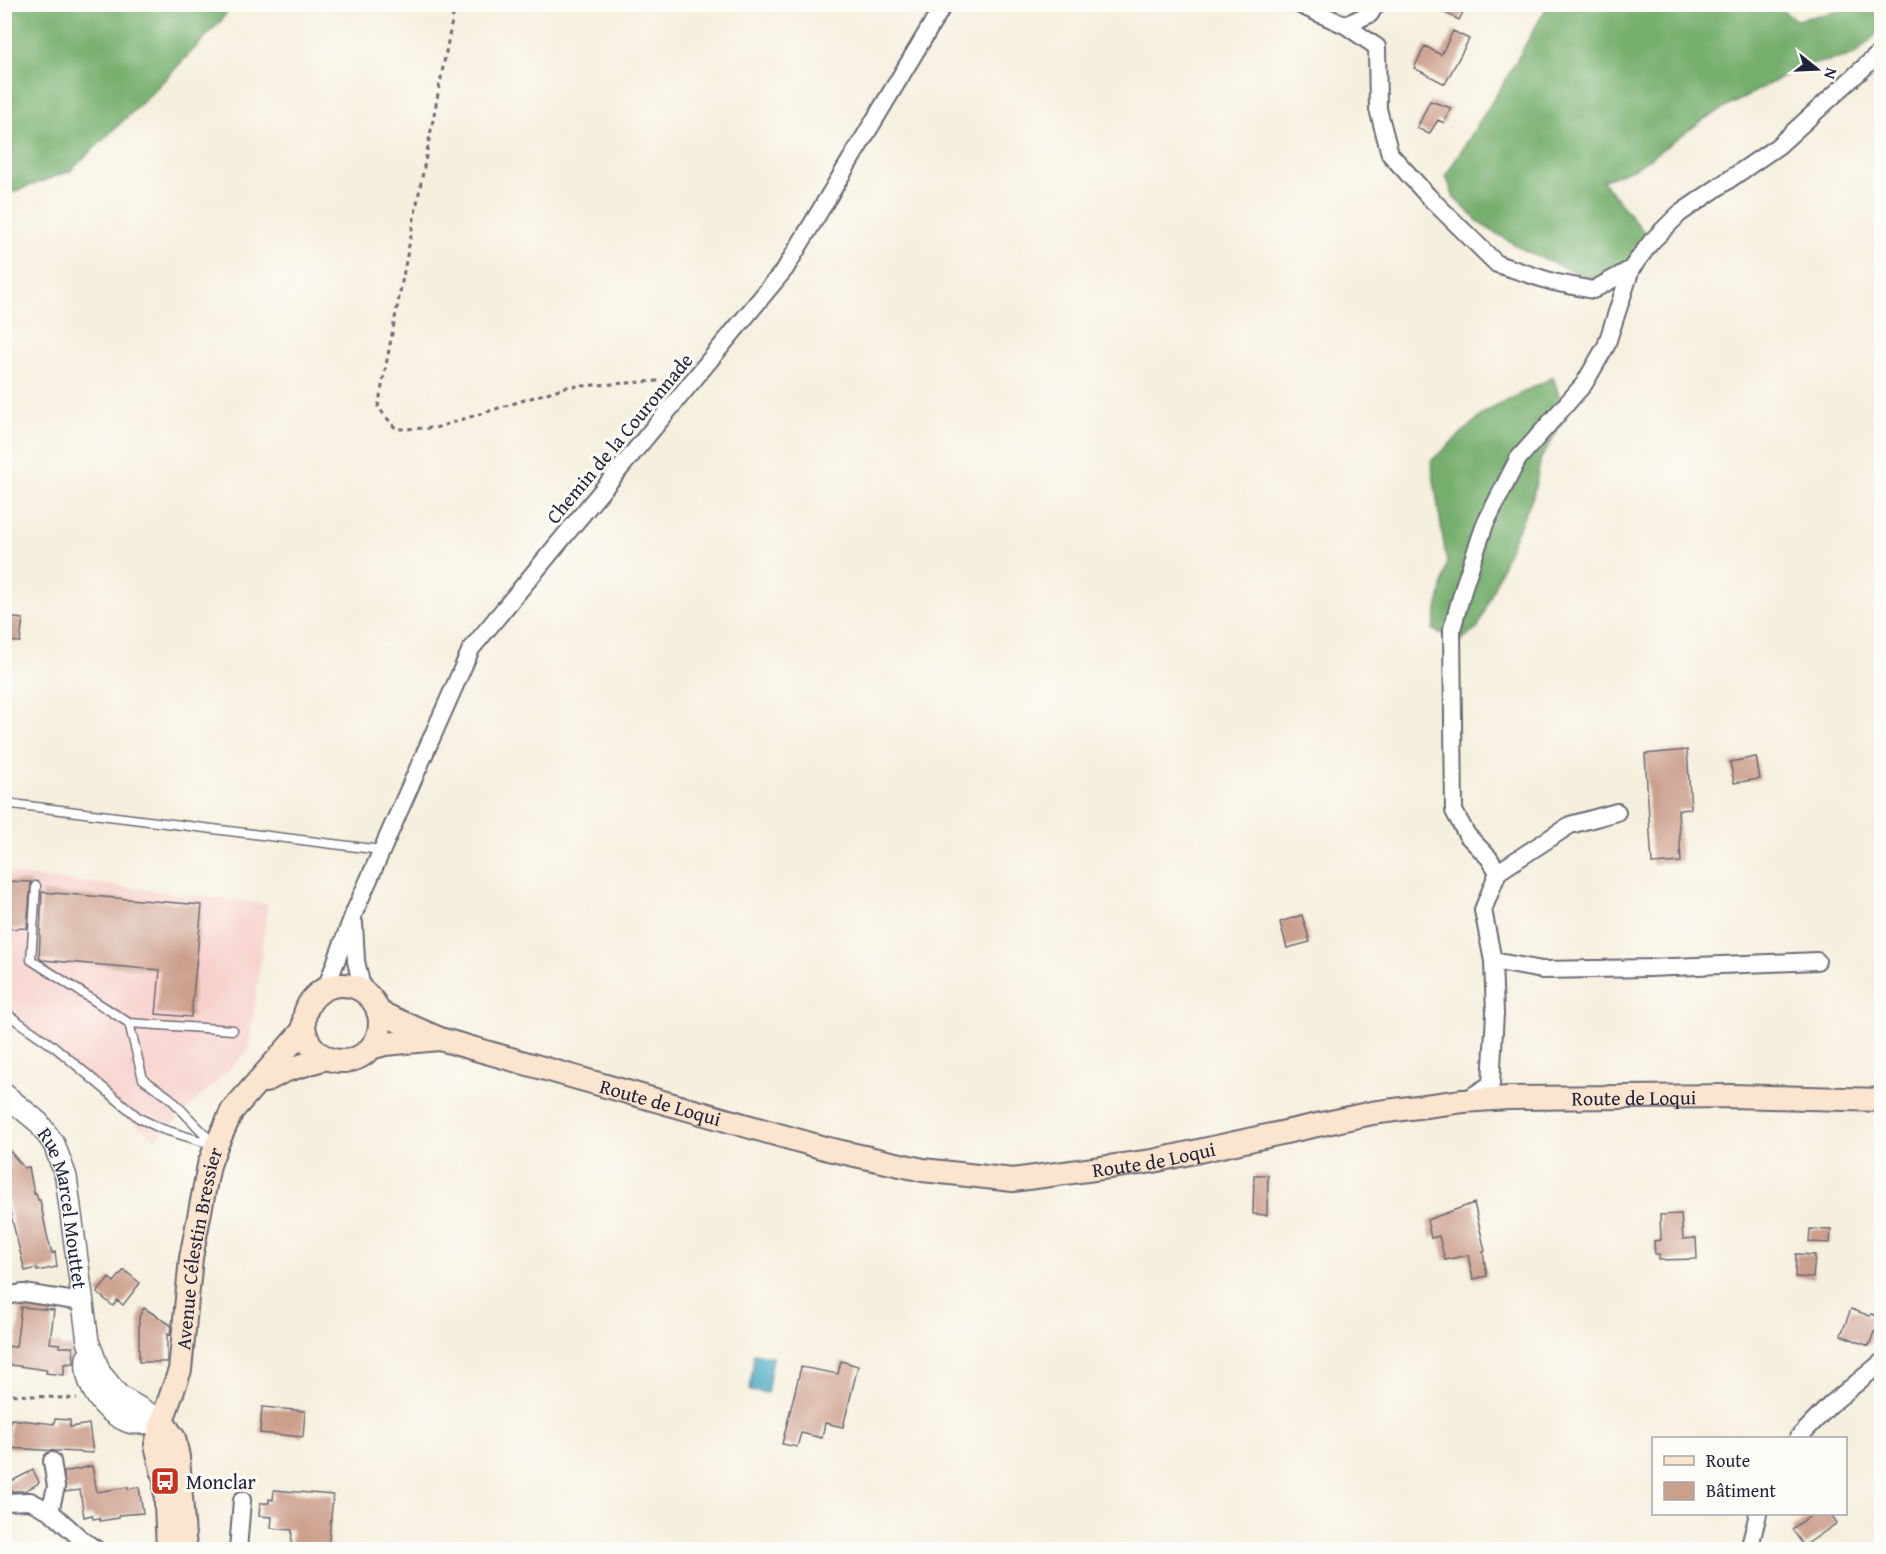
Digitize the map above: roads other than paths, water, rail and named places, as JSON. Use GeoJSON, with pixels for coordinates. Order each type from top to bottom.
{"type":"FeatureCollection","features":[{"type":"Feature","properties":{"kind":"main road"},"geometry":{"type":"LineString","coordinates":[[339,985],[352,986],[363,992],[373,1000],[380,1025],[371,1048],[362,1056],[350,1060],[338,1061],[326,1058],[312,1046],[304,1029],[304,1017],[308,1005],[326,988],[339,985]]}},
{"type":"Feature","properties":{"kind":"main road","name":"Route de Loqui"},"geometry":{"type":"LineString","coordinates":[[378,1012],[440,1039],[828,1149],[923,1170],[1013,1180],[1153,1161],[1372,1113],[1463,1101],[1508,1098],[1732,1095],[1881,1100]]}},
{"type":"Feature","properties":{"kind":"main road","name":"Avenue Célestin Bressier"},"geometry":{"type":"LineString","coordinates":[[168,1550],[165,1481],[156,1445],[180,1370],[191,1258],[204,1190],[216,1146],[232,1111],[304,1029]]}},
{"type":"Feature","properties":{"kind":"main road","name":"Route de Loqui"},"geometry":{"type":"LineString","coordinates":[[371,1048],[385,1044],[440,1039]]}},
{"type":"Feature","properties":{"kind":"main road","name":"Avenue Célestin Bressier"},"geometry":{"type":"LineString","coordinates":[[254,1088],[284,1071],[326,1058]]}},
{"type":"Feature","properties":{"kind":"main road"},"geometry":{"type":"LineString","coordinates":[[162,1421],[174,1438],[178,1457],[185,1550]]}},
{"type":"Feature","properties":{"kind":"street","name":"Chemin de la Couronnade"},"geometry":{"type":"LineString","coordinates":[[326,988],[354,913],[471,649],[785,269],[944,4]]}},
{"type":"Feature","properties":{"kind":"street"},"geometry":{"type":"LineString","coordinates":[[1298,4],[1345,25],[1377,47],[1377,109],[1390,154],[1428,196],[1497,264],[1553,282],[1593,290],[1631,269]]}},
{"type":"Feature","properties":{"kind":"street"},"geometry":{"type":"LineString","coordinates":[[1345,25],[1370,14],[1376,4]]}},
{"type":"Feature","properties":{"kind":"street"},"geometry":{"type":"LineString","coordinates":[[1498,872],[1489,858],[1467,835],[1454,811],[1452,629],[1485,524],[1518,459],[1584,384],[1605,346],[1631,269],[1652,242],[1679,214],[1778,146],[1881,51]]}},
{"type":"Feature","properties":{"kind":"street"},"geometry":{"type":"LineString","coordinates":[[1463,1101],[1491,1084],[1495,1013],[1493,961],[1483,910],[1498,872],[1570,825],[1617,812]]}},
{"type":"Feature","properties":{"kind":"street","name":"Chemin de la Couronnade"},"geometry":{"type":"LineString","coordinates":[[354,913],[356,961],[363,992]]}},
{"type":"Feature","properties":{"kind":"street"},"geometry":{"type":"LineString","coordinates":[[1493,961],[1542,970],[1817,961]]}},
{"type":"Feature","properties":{"kind":"street","name":"Rue Marcel Mouttet"},"geometry":{"type":"LineString","coordinates":[[4,1094],[38,1122],[54,1144],[66,1177],[88,1341],[100,1373],[119,1396],[162,1421]]}},
{"type":"Feature","properties":{"kind":"street"},"geometry":{"type":"LineString","coordinates":[[4,1296],[24,1293],[82,1302]]}},
{"type":"Feature","properties":{"kind":"street","name":"Rue Marcel Mouttet"},"geometry":{"type":"LineString","coordinates":[[88,1341],[86,1363],[88,1379],[97,1399],[130,1423],[162,1421]]}},
{"type":"Feature","properties":{"kind":"street"},"geometry":{"type":"LineString","coordinates":[[1799,1437],[1830,1405],[1881,1362]]}},
{"type":"Feature","properties":{"kind":"street"},"geometry":{"type":"LineString","coordinates":[[50,1511],[56,1487],[52,1461]]}},
{"type":"Feature","properties":{"kind":"street"},"geometry":{"type":"LineString","coordinates":[[238,1550],[242,1500]]}},
{"type":"Feature","properties":{"kind":"street"},"geometry":{"type":"LineString","coordinates":[[4,1502],[30,1501],[50,1511],[97,1550]]}},
{"type":"Feature","properties":{"kind":"street"},"geometry":{"type":"LineString","coordinates":[[1749,1550],[1758,1515]]}},
{"type":"Feature","properties":{"kind":"lane"},"geometry":{"type":"LineString","coordinates":[[4,803],[381,850]]}},
{"type":"Feature","properties":{"kind":"lane"},"geometry":{"type":"LineString","coordinates":[[36,886],[31,960],[129,1023],[233,1030]]}},
{"type":"Feature","properties":{"kind":"lane"},"geometry":{"type":"LineString","coordinates":[[4,1012],[56,1048],[139,1118],[162,1129],[216,1146]]}},
{"type":"Feature","properties":{"kind":"lane"},"geometry":{"type":"LineString","coordinates":[[129,1023],[143,1079],[170,1098],[216,1146]]}},
{"type":"Feature","properties":{"kind":"water"},"geometry":{"type":"Polygon","coordinates":[[[754,1354],[773,1357],[767,1393],[750,1391],[754,1354]]]}},
{"type":"Feature","properties":{"kind":"place","name":"Monclar"},"geometry":{"type":"Point","coordinates":[165,1481]}}]}
